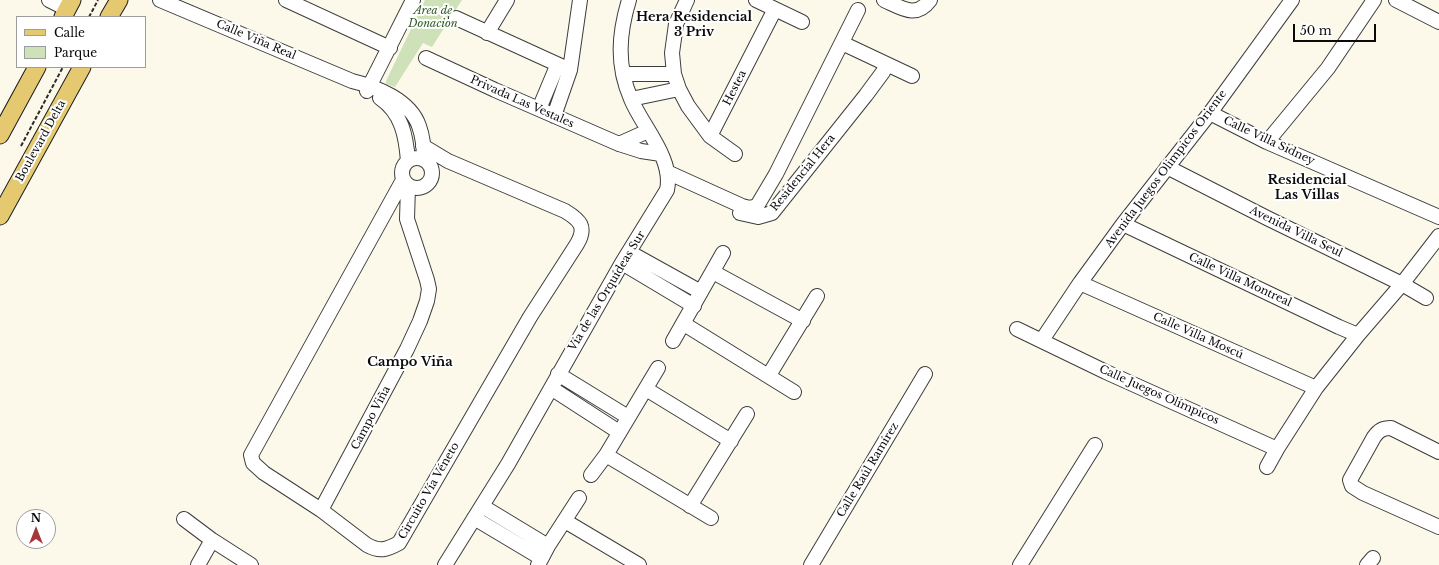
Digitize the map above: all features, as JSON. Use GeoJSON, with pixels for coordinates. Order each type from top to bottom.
{"type":"FeatureCollection","features":[{"type":"Feature","properties":{"kind":"main road"},"geometry":{"type":"LineString","coordinates":[[110,16],[119,0]]}},
{"type":"Feature","properties":{"kind":"main road"},"geometry":{"type":"LineString","coordinates":[[0,135],[36,68]]}},
{"type":"Feature","properties":{"kind":"main road","name":"Boulevard Delta"},"geometry":{"type":"LineString","coordinates":[[0,214],[81,68]]}},
{"type":"Feature","properties":{"kind":"street"},"geometry":{"type":"LineString","coordinates":[[49,0],[68,9]]}},
{"type":"Feature","properties":{"kind":"street","name":"Calle Viña Real"},"geometry":{"type":"LineString","coordinates":[[160,0],[369,88]]}},
{"type":"Feature","properties":{"kind":"street"},"geometry":{"type":"LineString","coordinates":[[286,0],[390,48]]}},
{"type":"Feature","properties":{"kind":"street"},"geometry":{"type":"LineString","coordinates":[[369,88],[413,0]]}},
{"type":"Feature","properties":{"kind":"street"},"geometry":{"type":"LineString","coordinates":[[487,33],[507,0]]}},
{"type":"Feature","properties":{"kind":"street"},"geometry":{"type":"LineString","coordinates":[[554,116],[580,0]]}},
{"type":"Feature","properties":{"kind":"street"},"geometry":{"type":"LineString","coordinates":[[629,0],[623,22],[620,42],[623,74],[631,99],[661,154],[668,176]]}},
{"type":"Feature","properties":{"kind":"street"},"geometry":{"type":"LineString","coordinates":[[687,0],[676,24],[672,53],[674,74],[679,90],[688,106],[710,136],[735,154]]}},
{"type":"Feature","properties":{"kind":"street"},"geometry":{"type":"LineString","coordinates":[[756,0],[802,22]]}},
{"type":"Feature","properties":{"kind":"street"},"geometry":{"type":"LineString","coordinates":[[884,0],[908,11],[922,9],[930,0]]}},
{"type":"Feature","properties":{"kind":"street","name":"Avenida Juegos Olimpicos Oriente"},"geometry":{"type":"LineString","coordinates":[[1042,340],[1122,224],[1210,113],[1292,0]]}},
{"type":"Feature","properties":{"kind":"street"},"geometry":{"type":"LineString","coordinates":[[1267,142],[1328,68],[1374,0]]}},
{"type":"Feature","properties":{"kind":"street"},"geometry":{"type":"LineString","coordinates":[[1396,0],[1439,22]]}},
{"type":"Feature","properties":{"kind":"street","name":"Hestea"},"geometry":{"type":"LineString","coordinates":[[710,136],[775,9]]}},
{"type":"Feature","properties":{"kind":"street","name":"Residencial Hera"},"geometry":{"type":"LineString","coordinates":[[741,210],[754,208],[759,204],[776,174],[858,10]]}},
{"type":"Feature","properties":{"kind":"street"},"geometry":{"type":"LineString","coordinates":[[456,18],[564,68]]}},
{"type":"Feature","properties":{"kind":"street"},"geometry":{"type":"LineString","coordinates":[[842,43],[912,76]]}},
{"type":"Feature","properties":{"kind":"street","name":"Privada Las Vestales"},"geometry":{"type":"LineString","coordinates":[[426,58],[619,144],[641,151],[661,154]]}},
{"type":"Feature","properties":{"kind":"street","name":"Residencial Hera"},"geometry":{"type":"LineString","coordinates":[[668,176],[753,216],[770,215],[870,89],[886,64]]}},
{"type":"Feature","properties":{"kind":"street"},"geometry":{"type":"LineString","coordinates":[[539,109],[564,68]]}},
{"type":"Feature","properties":{"kind":"street"},"geometry":{"type":"LineString","coordinates":[[623,74],[674,74]]}},
{"type":"Feature","properties":{"kind":"street"},"geometry":{"type":"LineString","coordinates":[[369,88],[396,99],[410,110],[420,127],[424,153],[430,166],[432,177],[425,186],[414,188],[406,183],[401,175],[402,170],[408,161],[424,153]]}},
{"type":"Feature","properties":{"kind":"street"},"geometry":{"type":"LineString","coordinates":[[369,88],[388,103],[397,115],[407,143],[408,161]]}},
{"type":"Feature","properties":{"kind":"street"},"geometry":{"type":"LineString","coordinates":[[631,99],[679,90]]}},
{"type":"Feature","properties":{"kind":"street","name":"Calle Villa Sidney"},"geometry":{"type":"LineString","coordinates":[[1210,113],[1267,142],[1439,217]]}},
{"type":"Feature","properties":{"kind":"street"},"geometry":{"type":"LineString","coordinates":[[619,144],[648,131]]}},
{"type":"Feature","properties":{"kind":"street","name":"Circuito Vía Véneto"},"geometry":{"type":"LineString","coordinates":[[406,183],[251,452],[251,460],[264,473],[321,510],[359,540],[375,549],[385,549],[399,543],[530,317],[582,237],[580,222],[576,217],[565,211],[424,153]]}},
{"type":"Feature","properties":{"kind":"street","name":"Avenida Villa Seul"},"geometry":{"type":"LineString","coordinates":[[1167,167],[1402,284],[1426,298]]}},
{"type":"Feature","properties":{"kind":"street"},"geometry":{"type":"LineString","coordinates":[[776,174],[793,186]]}},
{"type":"Feature","properties":{"kind":"street","name":"Vía de las Orquídeas Sur"},"geometry":{"type":"LineString","coordinates":[[445,565],[508,464],[558,374],[664,196],[668,176]]}},
{"type":"Feature","properties":{"kind":"street","name":"Campo Viña"},"geometry":{"type":"LineString","coordinates":[[321,510],[407,349],[428,301],[429,289],[427,280],[407,219],[406,183]]}},
{"type":"Feature","properties":{"kind":"street","name":"Calle Villa Montreal"},"geometry":{"type":"LineString","coordinates":[[1122,224],[1204,264],[1358,335]]}},
{"type":"Feature","properties":{"kind":"street"},"geometry":{"type":"LineString","coordinates":[[1267,467],[1316,388],[1358,335],[1402,284],[1439,236]]}},
{"type":"Feature","properties":{"kind":"street"},"geometry":{"type":"LineString","coordinates":[[673,341],[723,253]]}},
{"type":"Feature","properties":{"kind":"street"},"geometry":{"type":"LineString","coordinates":[[626,258],[701,292]]}},
{"type":"Feature","properties":{"kind":"street"},"geometry":{"type":"LineString","coordinates":[[626,258],[694,306]]}},
{"type":"Feature","properties":{"kind":"street"},"geometry":{"type":"LineString","coordinates":[[713,272],[803,321]]}},
{"type":"Feature","properties":{"kind":"street","name":"Calle Villa Moscú"},"geometry":{"type":"LineString","coordinates":[[1080,283],[1316,388]]}},
{"type":"Feature","properties":{"kind":"street"},"geometry":{"type":"LineString","coordinates":[[769,375],[817,296]]}},
{"type":"Feature","properties":{"kind":"street"},"geometry":{"type":"LineString","coordinates":[[684,324],[769,375],[794,392]]}},
{"type":"Feature","properties":{"kind":"street","name":"Calle Juegos Olímpicos"},"geometry":{"type":"LineString","coordinates":[[1017,329],[1106,372],[1277,449]]}},
{"type":"Feature","properties":{"kind":"street"},"geometry":{"type":"LineString","coordinates":[[591,475],[606,456],[658,368]]}},
{"type":"Feature","properties":{"kind":"street"},"geometry":{"type":"LineString","coordinates":[[558,374],[628,417]]}},
{"type":"Feature","properties":{"kind":"street","name":"Calle Raúl Ramírez"},"geometry":{"type":"LineString","coordinates":[[811,565],[925,374]]}},
{"type":"Feature","properties":{"kind":"street"},"geometry":{"type":"LineString","coordinates":[[550,388],[620,432]]}},
{"type":"Feature","properties":{"kind":"street"},"geometry":{"type":"LineString","coordinates":[[646,389],[731,441]]}},
{"type":"Feature","properties":{"kind":"street"},"geometry":{"type":"LineString","coordinates":[[690,506],[747,414]]}},
{"type":"Feature","properties":{"kind":"street"},"geometry":{"type":"LineString","coordinates":[[1439,452],[1391,428],[1383,428],[1374,437],[1350,480],[1352,486],[1363,493],[1439,527]]}},
{"type":"Feature","properties":{"kind":"street"},"geometry":{"type":"LineString","coordinates":[[1020,565],[1095,445]]}},
{"type":"Feature","properties":{"kind":"street"},"geometry":{"type":"LineString","coordinates":[[606,456],[711,518]]}},
{"type":"Feature","properties":{"kind":"street"},"geometry":{"type":"LineString","coordinates":[[542,556],[579,498]]}},
{"type":"Feature","properties":{"kind":"street"},"geometry":{"type":"LineString","coordinates":[[482,506],[542,556]]}},
{"type":"Feature","properties":{"kind":"street"},"geometry":{"type":"LineString","coordinates":[[474,518],[542,556]]}},
{"type":"Feature","properties":{"kind":"street"},"geometry":{"type":"LineString","coordinates":[[184,519],[212,540],[251,565]]}},
{"type":"Feature","properties":{"kind":"street"},"geometry":{"type":"LineString","coordinates":[[565,521],[639,565]]}},
{"type":"Feature","properties":{"kind":"street"},"geometry":{"type":"LineString","coordinates":[[199,564],[212,540]]}},
{"type":"Feature","properties":{"kind":"path"},"geometry":{"type":"LineString","coordinates":[[90,16],[98,0]]}},
{"type":"Feature","properties":{"kind":"path"},"geometry":{"type":"LineString","coordinates":[[18,151],[62,68]]}},
{"type":"Feature","properties":{"kind":"green space","name":"Area de Donacion"},"geometry":{"type":"Polygon","coordinates":[[[425,0],[462,0],[432,47],[423,43],[395,87],[386,84],[386,81],[425,0]]]}},
{"type":"Feature","properties":{"kind":"district","name":"Hera Residencial 3 Priv"},"geometry":{"type":"Point","coordinates":[694,24]}},
{"type":"Feature","properties":{"kind":"district","name":"Residencial Las Villas"},"geometry":{"type":"Point","coordinates":[1307,188]}},
{"type":"Feature","properties":{"kind":"district","name":"Campo Viña"},"geometry":{"type":"Point","coordinates":[410,362]}}]}
